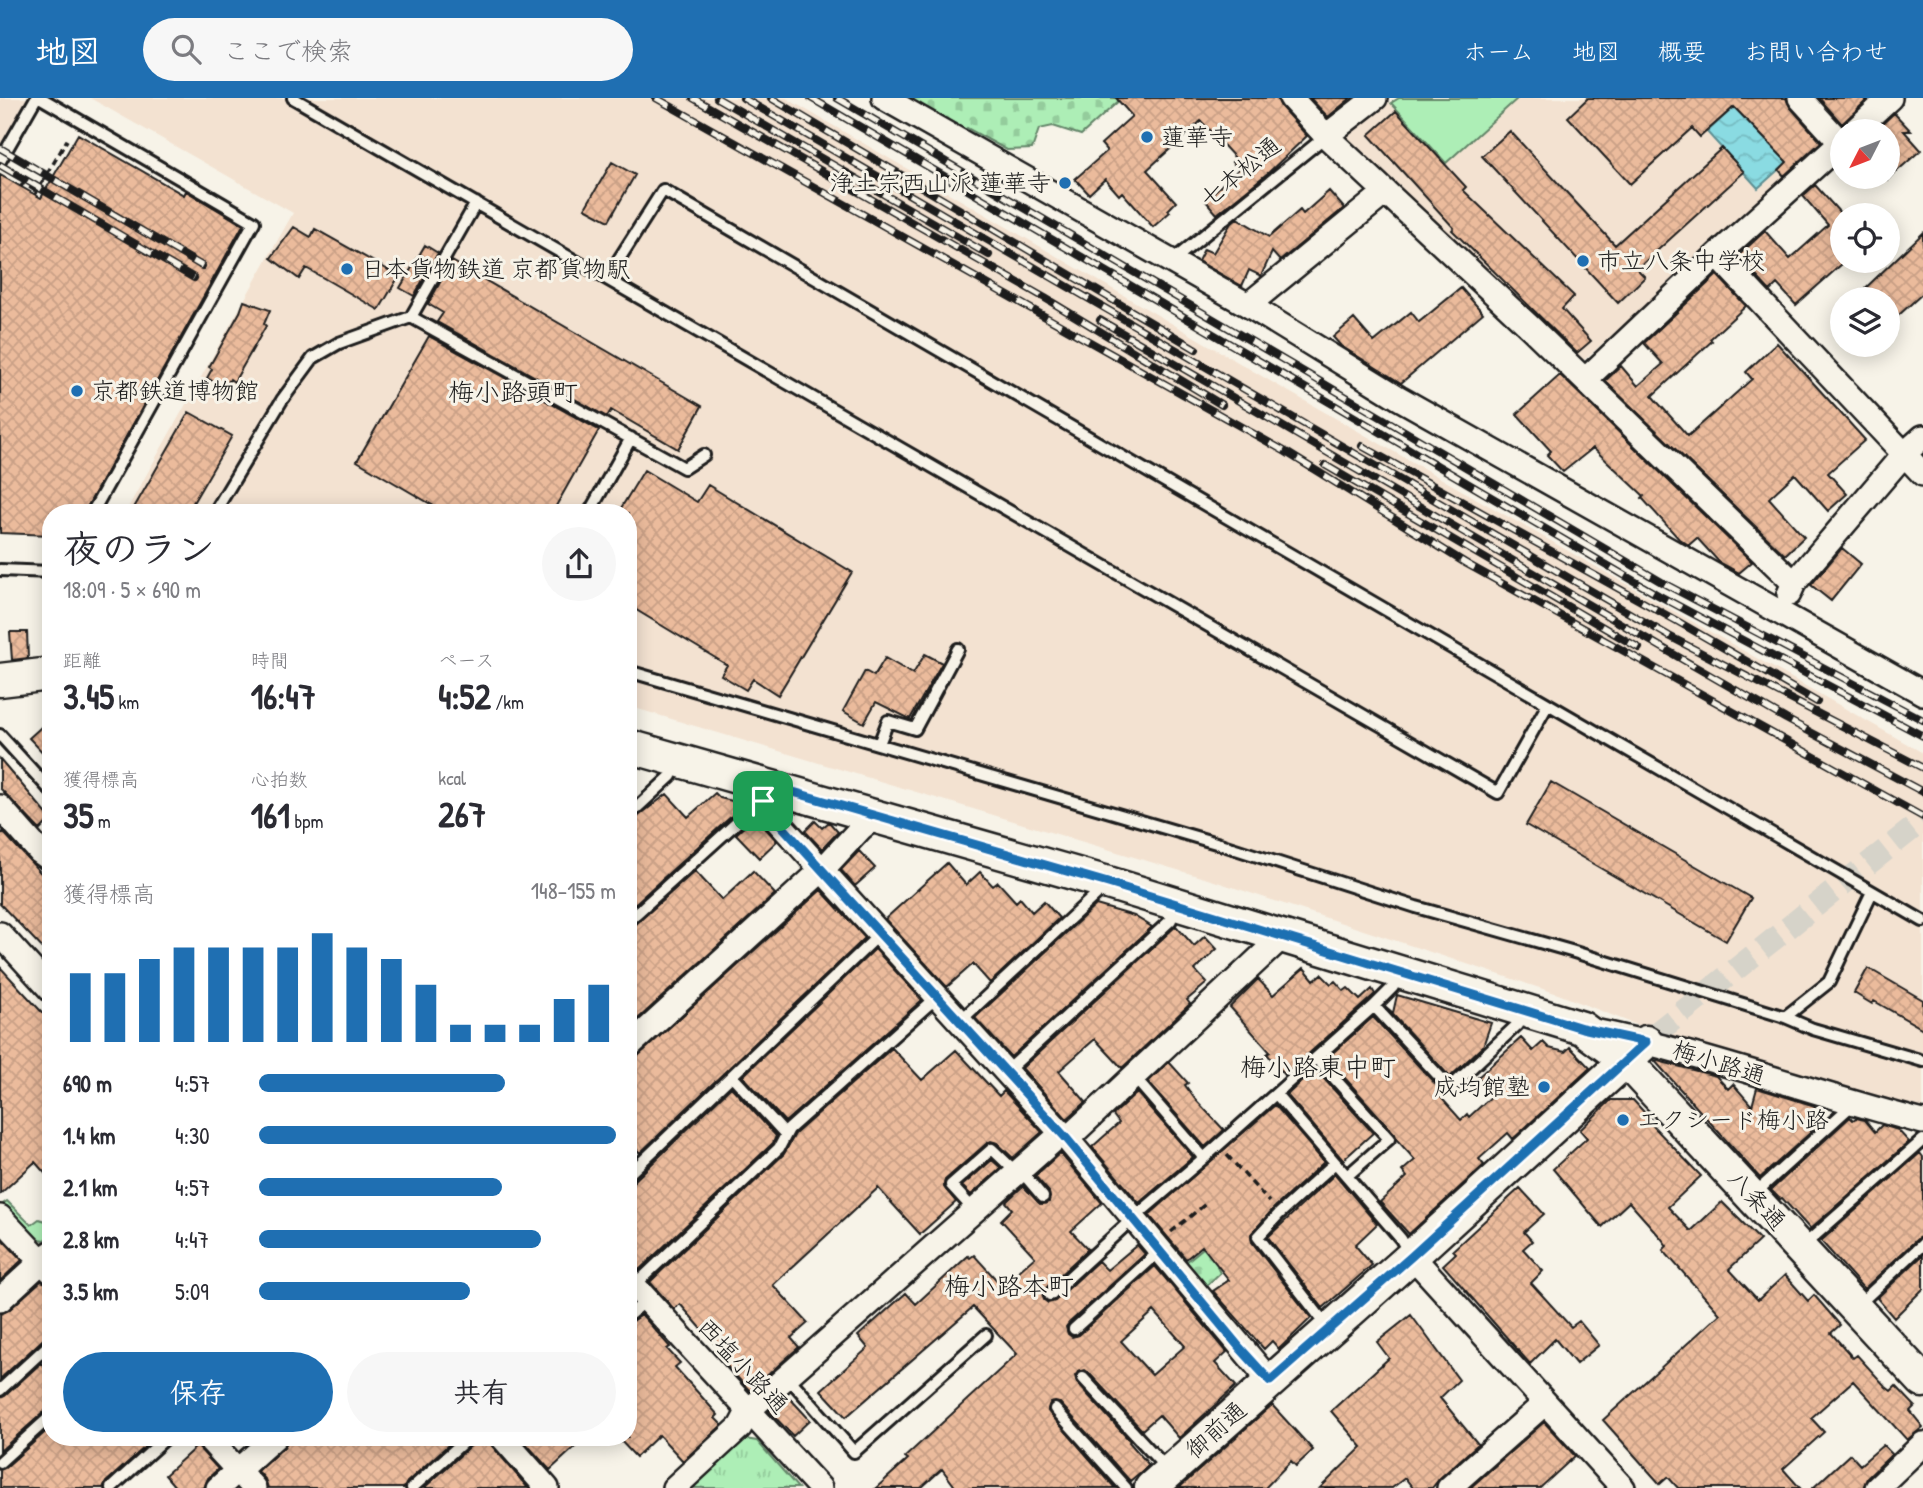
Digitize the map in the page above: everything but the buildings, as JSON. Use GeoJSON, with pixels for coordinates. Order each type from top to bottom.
{"type":"FeatureCollection","features":[{"type":"Feature","properties":{"kind":"street"},"geometry":{"type":"LineString","coordinates":[[884,98],[1248,304],[1399,398],[1923,693]]}},
{"type":"Feature","properties":{"kind":"street"},"geometry":{"type":"LineString","coordinates":[[1291,98],[1326,136],[1585,380],[1794,583]]}},
{"type":"Feature","properties":{"kind":"street","name":"七本松通"},"geometry":{"type":"LineString","coordinates":[[1326,136],[1375,98]]}},
{"type":"Feature","properties":{"kind":"street"},"geometry":{"type":"LineString","coordinates":[[1800,98],[1830,124]]}},
{"type":"Feature","properties":{"kind":"street"},"geometry":{"type":"LineString","coordinates":[[1867,119],[1891,98]]}},
{"type":"Feature","properties":{"kind":"street"},"geometry":{"type":"LineString","coordinates":[[1585,380],[1830,153]]}},
{"type":"Feature","properties":{"kind":"street"},"geometry":{"type":"LineString","coordinates":[[1248,304],[1386,192]]}},
{"type":"Feature","properties":{"kind":"street"},"geometry":{"type":"LineString","coordinates":[[1717,255],[1923,474]]}},
{"type":"Feature","properties":{"kind":"street"},"geometry":{"type":"LineString","coordinates":[[1780,614],[1794,583],[1905,453],[1923,437]]}},
{"type":"Feature","properties":{"kind":"street"},"geometry":{"type":"LineString","coordinates":[[0,680],[42,675]]}},
{"type":"Feature","properties":{"kind":"street"},"geometry":{"type":"LineString","coordinates":[[637,749],[677,760],[765,794],[876,816],[1108,883],[1524,1011]]}},
{"type":"Feature","properties":{"kind":"street"},"geometry":{"type":"LineString","coordinates":[[765,794],[823,869],[1064,1136],[1270,1381]]}},
{"type":"Feature","properties":{"kind":"street"},"geometry":{"type":"LineString","coordinates":[[0,807],[42,853]]}},
{"type":"Feature","properties":{"kind":"street"},"geometry":{"type":"LineString","coordinates":[[637,1039],[823,869],[861,828],[876,816]]}},
{"type":"Feature","properties":{"kind":"street"},"geometry":{"type":"LineString","coordinates":[[0,934],[42,980]]}},
{"type":"Feature","properties":{"kind":"street"},"geometry":{"type":"LineString","coordinates":[[674,1488],[740,1427],[749,1410],[973,1209],[1133,1076],[1282,937]]}},
{"type":"Feature","properties":{"kind":"street","name":"八条通"},"geometry":{"type":"LineString","coordinates":[[1524,1011],[1642,1045],[1753,1195],[1923,1381]]}},
{"type":"Feature","properties":{"kind":"street","name":"梅小路通"},"geometry":{"type":"LineString","coordinates":[[1642,1045],[1923,1122]]}},
{"type":"Feature","properties":{"kind":"street","name":"御前通"},"geometry":{"type":"LineString","coordinates":[[1160,1480],[1412,1256],[1642,1045]]}},
{"type":"Feature","properties":{"kind":"street"},"geometry":{"type":"LineString","coordinates":[[0,1217],[42,1256]]}},
{"type":"Feature","properties":{"kind":"street"},"geometry":{"type":"LineString","coordinates":[[1412,1256],[1623,1488]]}},
{"type":"Feature","properties":{"kind":"street"},"geometry":{"type":"LineString","coordinates":[[0,1300],[42,1267]]}},
{"type":"Feature","properties":{"kind":"street","name":"西塩小路通"},"geometry":{"type":"LineString","coordinates":[[637,1288],[820,1488]]}},
{"type":"Feature","properties":{"kind":"street"},"geometry":{"type":"LineString","coordinates":[[1449,1488],[1545,1403]]}},
{"type":"Feature","properties":{"kind":"street"},"geometry":{"type":"LineString","coordinates":[[1877,1488],[1923,1444]]}},
{"type":"Feature","properties":{"kind":"street"},"geometry":{"type":"LineString","coordinates":[[215,1446],[254,1488]]}},
{"type":"Feature","properties":{"kind":"street"},"geometry":{"type":"LineString","coordinates":[[218,1488],[265,1446]]}},
{"type":"Feature","properties":{"kind":"street"},"geometry":{"type":"LineString","coordinates":[[510,1446],[547,1488]]}},
{"type":"Feature","properties":{"kind":"lane"},"geometry":{"type":"LineString","coordinates":[[0,162],[39,98],[254,222],[97,504]]}},
{"type":"Feature","properties":{"kind":"lane"},"geometry":{"type":"LineString","coordinates":[[293,98],[1498,793],[1548,704]]}},
{"type":"Feature","properties":{"kind":"lane","name":"七本松通"},"geometry":{"type":"LineString","coordinates":[[1171,262],[1326,136]]}},
{"type":"Feature","properties":{"kind":"lane"},"geometry":{"type":"LineString","coordinates":[[607,278],[663,190],[1923,921]]}},
{"type":"Feature","properties":{"kind":"lane"},"geometry":{"type":"LineString","coordinates":[[219,504],[282,400],[313,358],[339,343],[411,317],[476,203]]}},
{"type":"Feature","properties":{"kind":"lane"},"geometry":{"type":"LineString","coordinates":[[411,317],[684,468],[704,455]]}},
{"type":"Feature","properties":{"kind":"lane"},"geometry":{"type":"LineString","coordinates":[[594,504],[631,438]]}},
{"type":"Feature","properties":{"kind":"lane"},"geometry":{"type":"LineString","coordinates":[[0,570],[42,572]]}},
{"type":"Feature","properties":{"kind":"lane"},"geometry":{"type":"LineString","coordinates":[[879,744],[888,721],[915,729],[958,649]]}},
{"type":"Feature","properties":{"kind":"lane"},"geometry":{"type":"LineString","coordinates":[[637,674],[1223,845],[1416,907],[1571,951],[1785,1017],[1813,1029],[1923,1061]]}},
{"type":"Feature","properties":{"kind":"lane"},"geometry":{"type":"LineString","coordinates":[[0,735],[42,781]]}},
{"type":"Feature","properties":{"kind":"lane"},"geometry":{"type":"LineString","coordinates":[[637,808],[671,776],[677,760]]}},
{"type":"Feature","properties":{"kind":"lane"},"geometry":{"type":"LineString","coordinates":[[637,914],[765,794]]}},
{"type":"Feature","properties":{"kind":"lane"},"geometry":{"type":"LineString","coordinates":[[960,1021],[1108,883]]}},
{"type":"Feature","properties":{"kind":"lane"},"geometry":{"type":"LineString","coordinates":[[1785,1017],[1829,982],[1872,892]]}},
{"type":"Feature","properties":{"kind":"lane"},"geometry":{"type":"LineString","coordinates":[[1007,1071],[1171,920],[1174,903]]}},
{"type":"Feature","properties":{"kind":"lane"},"geometry":{"type":"LineString","coordinates":[[637,1166],[881,933]]}},
{"type":"Feature","properties":{"kind":"lane"},"geometry":{"type":"LineString","coordinates":[[1050,1295],[1374,1006],[1393,987],[1396,973]]}},
{"type":"Feature","properties":{"kind":"lane"},"geometry":{"type":"LineString","coordinates":[[637,1288],[779,1148],[785,1133],[937,997]]}},
{"type":"Feature","properties":{"kind":"lane"},"geometry":{"type":"LineString","coordinates":[[1374,1006],[1450,1088],[1517,1025],[1524,1011]]}},
{"type":"Feature","properties":{"kind":"lane"},"geometry":{"type":"LineString","coordinates":[[1317,1059],[1389,1139],[1347,1177]]}},
{"type":"Feature","properties":{"kind":"lane"},"geometry":{"type":"LineString","coordinates":[[732,1076],[785,1133]]}},
{"type":"Feature","properties":{"kind":"lane"},"geometry":{"type":"LineString","coordinates":[[1133,1076],[1205,1158]]}},
{"type":"Feature","properties":{"kind":"lane"},"geometry":{"type":"LineString","coordinates":[[1276,1094],[1401,1239],[1412,1256]]}},
{"type":"Feature","properties":{"kind":"lane"},"geometry":{"type":"LineString","coordinates":[[1753,1195],[1853,1104]]}},
{"type":"Feature","properties":{"kind":"lane"},"geometry":{"type":"LineString","coordinates":[[1801,1248],[1923,1140]]}},
{"type":"Feature","properties":{"kind":"lane"},"geometry":{"type":"LineString","coordinates":[[973,1209],[951,1185],[992,1149],[1043,1197]]}},
{"type":"Feature","properties":{"kind":"lane"},"geometry":{"type":"LineString","coordinates":[[1329,1328],[1258,1237],[1335,1163]]}},
{"type":"Feature","properties":{"kind":"lane"},"geometry":{"type":"LineString","coordinates":[[1856,1307],[1923,1244]]}},
{"type":"Feature","properties":{"kind":"lane"},"geometry":{"type":"LineString","coordinates":[[1074,1329],[1158,1247]]}},
{"type":"Feature","properties":{"kind":"lane"},"geometry":{"type":"LineString","coordinates":[[787,1377],[853,1452],[986,1335]]}},
{"type":"Feature","properties":{"kind":"lane"},"geometry":{"type":"LineString","coordinates":[[0,1390],[42,1351]]}},
{"type":"Feature","properties":{"kind":"lane"},"geometry":{"type":"LineString","coordinates":[[1083,1378],[1160,1480]]}},
{"type":"Feature","properties":{"kind":"lane"},"geometry":{"type":"LineString","coordinates":[[1055,1409],[1126,1488]]}},
{"type":"Feature","properties":{"kind":"lane"},"geometry":{"type":"LineString","coordinates":[[0,1462],[42,1424]]}},
{"type":"Feature","properties":{"kind":"lane"},"geometry":{"type":"LineString","coordinates":[[111,1488],[157,1446]]}},
{"type":"Feature","properties":{"kind":"lane"},"geometry":{"type":"LineString","coordinates":[[412,1488],[459,1446]]}},
{"type":"Feature","properties":{"kind":"path"},"geometry":{"type":"LineString","coordinates":[[21,187],[23,183],[36,193],[67,140]]}},
{"type":"Feature","properties":{"kind":"path"},"geometry":{"type":"LineString","coordinates":[[1219,1145],[1279,1214]]}},
{"type":"Feature","properties":{"kind":"path"},"geometry":{"type":"LineString","coordinates":[[1158,1247],[1208,1202]]}},
{"type":"Feature","properties":{"kind":"shaded area"},"geometry":{"type":"Polygon","coordinates":[[[0,98],[30,98],[0,150],[0,98]]]}},
{"type":"Feature","properties":{"kind":"shaded area"},"geometry":{"type":"Polygon","coordinates":[[[90,98],[786,98],[1277,385],[1923,753],[1923,1109],[1675,1040],[1558,994],[1211,880],[637,709],[637,504],[130,504],[293,213],[90,98]]]}},
{"type":"Feature","properties":{"kind":"shaded area","name":"市立八条中学校"},"geometry":{"type":"Polygon","coordinates":[[[1399,98],[1742,98],[1803,165],[1584,360],[1572,357],[1348,143],[1346,131],[1378,107],[1399,98]]]}},
{"type":"Feature","properties":{"kind":"green space"},"geometry":{"type":"Polygon","coordinates":[[[911,98],[1122,98],[1081,135],[1053,126],[1039,129],[1032,149],[1007,150],[967,128],[962,133],[909,101],[911,98]]]}},
{"type":"Feature","properties":{"kind":"green space"},"geometry":{"type":"Polygon","coordinates":[[[1399,98],[1518,98],[1446,163],[1391,103],[1399,98]]]}},
{"type":"Feature","properties":{"kind":"green space"},"geometry":{"type":"Polygon","coordinates":[[[7,1201],[31,1225],[42,1220],[42,1240],[34,1238],[3,1204],[7,1201]]]}},
{"type":"Feature","properties":{"kind":"green space"},"geometry":{"type":"Polygon","coordinates":[[[1236,1221],[1250,1238],[1217,1267],[1220,1273],[1206,1286],[1186,1262],[1236,1221]]]}},
{"type":"Feature","properties":{"kind":"green space"},"geometry":{"type":"Polygon","coordinates":[[[745,1439],[757,1441],[798,1488],[690,1488],[745,1439]]]}},
{"type":"Feature","properties":{"kind":"water"},"geometry":{"type":"Polygon","coordinates":[[[1734,107],[1787,162],[1758,188],[1707,132],[1734,107]]]}},
{"type":"Feature","properties":{"kind":"tunnel"},"geometry":{"type":"LineString","coordinates":[[1655,1034],[1923,820]]}},
{"type":"Feature","properties":{"kind":"railway"},"geometry":{"type":"LineString","coordinates":[[656,98],[1286,452],[1467,564],[1923,817]]}},
{"type":"Feature","properties":{"kind":"railway"},"geometry":{"type":"LineString","coordinates":[[693,98],[1045,298],[1222,405]]}},
{"type":"Feature","properties":{"kind":"railway"},"geometry":{"type":"LineString","coordinates":[[717,98],[989,255]]}},
{"type":"Feature","properties":{"kind":"railway"},"geometry":{"type":"LineString","coordinates":[[743,98],[1669,636],[1923,768]]}},
{"type":"Feature","properties":{"kind":"railway"},"geometry":{"type":"LineString","coordinates":[[771,98],[1196,349]]}},
{"type":"Feature","properties":{"kind":"railway"},"geometry":{"type":"LineString","coordinates":[[811,98],[1658,595],[1923,736]]}},
{"type":"Feature","properties":{"kind":"railway"},"geometry":{"type":"LineString","coordinates":[[837,98],[1665,584],[1923,720]]}},
{"type":"Feature","properties":{"kind":"railway"},"geometry":{"type":"LineString","coordinates":[[0,148],[202,266]]}},
{"type":"Feature","properties":{"kind":"railway"},"geometry":{"type":"LineString","coordinates":[[0,165],[194,278]]}},
{"type":"Feature","properties":{"kind":"railway"},"geometry":{"type":"LineString","coordinates":[[1100,320],[1786,719],[1923,792]]}},
{"type":"Feature","properties":{"kind":"railway"},"geometry":{"type":"LineString","coordinates":[[1362,446],[1817,702]]}},
{"type":"Feature","properties":{"kind":"railway"},"geometry":{"type":"LineString","coordinates":[[1325,465],[1639,648]]}},
{"type":"Feature","properties":{"kind":"place","name":"蓮華寺"},"geometry":{"type":"Point","coordinates":[1147,137]}},
{"type":"Feature","properties":{"kind":"place","name":"浄土宗西山派 蓮華寺"},"geometry":{"type":"Point","coordinates":[1065,183]}},
{"type":"Feature","properties":{"kind":"place","name":"市立八条中学校"},"geometry":{"type":"Point","coordinates":[1583,261]}},
{"type":"Feature","properties":{"kind":"place","name":"日本貨物鉄道 京都貨物駅"},"geometry":{"type":"Point","coordinates":[347,269]}},
{"type":"Feature","properties":{"kind":"place","name":"京都鉄道博物館"},"geometry":{"type":"Point","coordinates":[77,391]}},
{"type":"Feature","properties":{"kind":"place","name":"成均館塾"},"geometry":{"type":"Point","coordinates":[1544,1087]}},
{"type":"Feature","properties":{"kind":"place","name":"エクシード梅小路"},"geometry":{"type":"Point","coordinates":[1623,1120]}},
{"type":"Feature","properties":{"kind":"district","name":"梅小路頭町"},"geometry":{"type":"Point","coordinates":[513,392]}},
{"type":"Feature","properties":{"kind":"district","name":"梅小路東中町"},"geometry":{"type":"Point","coordinates":[1318,1067]}},
{"type":"Feature","properties":{"kind":"district","name":"梅小路本町"},"geometry":{"type":"Point","coordinates":[1009,1286]}},
{"type":"Feature","properties":{"kind":"route"},"geometry":{"type":"LineString","coordinates":[[769,785],[1108,883],[1582,1028],[1646,1042],[1412,1256],[1270,1381],[1067,1139],[761,803],[763,801],[769,785]]}}]}
